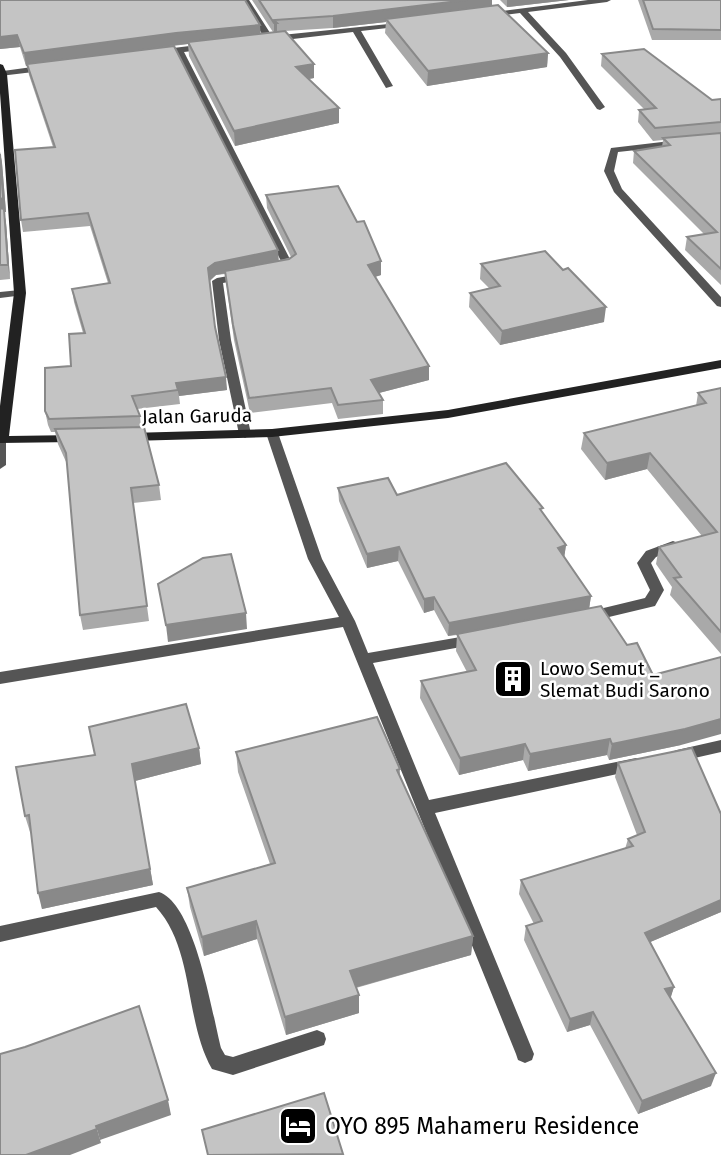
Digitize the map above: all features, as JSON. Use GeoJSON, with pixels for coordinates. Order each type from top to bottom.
{"type":"FeatureCollection","features":[{"type":"Feature","properties":{"kind":"main road"},"geometry":{"type":"LineString","coordinates":[[2,70],[4,119],[16,217],[20,293],[1,440],[83,438]]}},
{"type":"Feature","properties":{"kind":"main road","name":"Jalan Garuda"},"geometry":{"type":"LineString","coordinates":[[110,438],[272,433],[449,414],[721,364]]}},
{"type":"Feature","properties":{"kind":"street"},"geometry":{"type":"LineString","coordinates":[[245,0],[270,40]]}},
{"type":"Feature","properties":{"kind":"street"},"geometry":{"type":"LineString","coordinates":[[477,16],[500,10],[522,11],[607,0]]}},
{"type":"Feature","properties":{"kind":"street"},"geometry":{"type":"LineString","coordinates":[[522,11],[563,55],[600,107]]}},
{"type":"Feature","properties":{"kind":"street"},"geometry":{"type":"LineString","coordinates":[[257,41],[410,24]]}},
{"type":"Feature","properties":{"kind":"street"},"geometry":{"type":"LineString","coordinates":[[356,30],[389,86]]}},
{"type":"Feature","properties":{"kind":"street"},"geometry":{"type":"LineString","coordinates":[[152,54],[218,46]]}},
{"type":"Feature","properties":{"kind":"street"},"geometry":{"type":"LineString","coordinates":[[179,50],[289,267],[217,281],[225,340],[245,434]]}},
{"type":"Feature","properties":{"kind":"street"},"geometry":{"type":"LineString","coordinates":[[2,70],[57,66]]}},
{"type":"Feature","properties":{"kind":"street"},"geometry":{"type":"LineString","coordinates":[[694,142],[614,150],[609,171],[618,190],[721,304]]}},
{"type":"Feature","properties":{"kind":"street"},"geometry":{"type":"LineString","coordinates":[[0,218],[16,217]]}},
{"type":"Feature","properties":{"kind":"street"},"geometry":{"type":"LineString","coordinates":[[0,295],[20,293]]}},
{"type":"Feature","properties":{"kind":"street"},"geometry":{"type":"LineString","coordinates":[[272,433],[315,559],[348,621],[525,1054]]}},
{"type":"Feature","properties":{"kind":"street"},"geometry":{"type":"LineString","coordinates":[[0,465],[1,440]]}},
{"type":"Feature","properties":{"kind":"street"},"geometry":{"type":"LineString","coordinates":[[571,622],[650,602],[657,590],[644,563],[651,554],[673,545]]}},
{"type":"Feature","properties":{"kind":"street"},"geometry":{"type":"LineString","coordinates":[[0,678],[348,621]]}},
{"type":"Feature","properties":{"kind":"street"},"geometry":{"type":"LineString","coordinates":[[363,659],[493,636]]}},
{"type":"Feature","properties":{"kind":"street"},"geometry":{"type":"LineString","coordinates":[[425,808],[721,746]]}},
{"type":"Feature","properties":{"kind":"street"},"geometry":{"type":"LineString","coordinates":[[0,934],[159,900],[174,915],[185,940],[212,1051],[219,1063],[233,1066],[317,1039]]}},
{"type":"Feature","properties":{"kind":"building"},"geometry":{"type":"Polygon","coordinates":[[[0,0],[245,0],[260,25],[24,53],[17,35],[0,37],[0,0]]]}},
{"type":"Feature","properties":{"kind":"building"},"geometry":{"type":"Polygon","coordinates":[[[259,0],[467,0],[333,16],[274,20],[277,23],[274,23],[259,0]]]}},
{"type":"Feature","properties":{"kind":"building"},"geometry":{"type":"Polygon","coordinates":[[[643,0],[721,0],[721,30],[653,29],[643,0]]]}},
{"type":"Feature","properties":{"kind":"building"},"geometry":{"type":"Polygon","coordinates":[[[498,5],[548,53],[428,71],[386,19],[498,5]]]}},
{"type":"Feature","properties":{"kind":"building"},"geometry":{"type":"Polygon","coordinates":[[[285,31],[314,64],[296,67],[339,108],[234,131],[188,42],[285,31]]]}},
{"type":"Feature","properties":{"kind":"building"},"geometry":{"type":"Polygon","coordinates":[[[174,46],[278,250],[215,263],[208,268],[215,327],[226,377],[176,383],[178,390],[132,396],[140,416],[49,419],[45,411],[45,368],[71,366],[69,334],[85,333],[72,289],[110,283],[88,213],[21,220],[15,150],[55,147],[27,64],[174,46]]]}},
{"type":"Feature","properties":{"kind":"building"},"geometry":{"type":"Polygon","coordinates":[[[644,49],[712,100],[721,99],[721,122],[655,128],[639,110],[656,108],[602,54],[644,49]]]}},
{"type":"Feature","properties":{"kind":"building"},"geometry":{"type":"Polygon","coordinates":[[[721,133],[721,269],[687,237],[717,232],[634,151],[670,145],[663,138],[721,133]]]}},
{"type":"Feature","properties":{"kind":"building"},"geometry":{"type":"Polygon","coordinates":[[[0,154],[3,198],[0,199],[0,154]]]}},
{"type":"Feature","properties":{"kind":"building"},"geometry":{"type":"Polygon","coordinates":[[[338,186],[357,222],[364,221],[381,261],[368,265],[429,366],[371,380],[383,400],[338,405],[331,388],[249,398],[233,325],[225,271],[289,259],[296,254],[266,195],[338,186]]]}},
{"type":"Feature","properties":{"kind":"building"},"geometry":{"type":"Polygon","coordinates":[[[0,208],[4,209],[8,265],[0,265],[0,208]]]}},
{"type":"Feature","properties":{"kind":"building"},"geometry":{"type":"Polygon","coordinates":[[[545,251],[563,270],[568,268],[606,307],[502,331],[470,293],[500,286],[481,264],[545,251]]]}},
{"type":"Feature","properties":{"kind":"building"},"geometry":{"type":"Polygon","coordinates":[[[721,388],[721,632],[674,578],[681,577],[659,547],[717,532],[650,453],[607,463],[584,433],[706,403],[698,393],[721,388]]]}},
{"type":"Feature","properties":{"kind":"building"},"geometry":{"type":"Polygon","coordinates":[[[144,427],[159,485],[131,488],[147,606],[80,615],[66,453],[55,429],[144,427]]]}},
{"type":"Feature","properties":{"kind":"building"},"geometry":{"type":"Polygon","coordinates":[[[506,463],[543,508],[540,509],[566,545],[558,548],[591,596],[449,623],[434,597],[424,599],[399,547],[367,554],[338,488],[388,478],[397,495],[506,463]]]}},
{"type":"Feature","properties":{"kind":"building"},"geometry":{"type":"Polygon","coordinates":[[[231,554],[246,613],[166,625],[158,584],[203,558],[231,554]]]}},
{"type":"Feature","properties":{"kind":"building"},"geometry":{"type":"Polygon","coordinates":[[[601,606],[627,645],[637,643],[653,675],[721,657],[721,719],[612,744],[610,739],[530,754],[525,744],[460,758],[421,681],[476,670],[457,634],[601,606]]]}},
{"type":"Feature","properties":{"kind":"building"},"geometry":{"type":"Polygon","coordinates":[[[186,704],[199,748],[132,764],[150,869],[38,893],[29,815],[25,816],[16,767],[95,755],[89,727],[186,704]]]}},
{"type":"Feature","properties":{"kind":"building"},"geometry":{"type":"Polygon","coordinates":[[[377,717],[400,769],[397,770],[473,936],[350,971],[359,995],[285,1017],[256,921],[202,937],[187,888],[275,863],[236,752],[377,717]]]}},
{"type":"Feature","properties":{"kind":"building"},"geometry":{"type":"Polygon","coordinates":[[[692,748],[721,814],[721,900],[645,933],[674,987],[665,989],[716,1073],[642,1101],[593,1012],[570,1019],[526,926],[542,921],[521,880],[633,846],[628,839],[645,832],[618,763],[692,748]]]}},
{"type":"Feature","properties":{"kind":"building"},"geometry":{"type":"Polygon","coordinates":[[[139,1006],[168,1100],[26,1155],[0,1155],[0,1054],[139,1006]]]}},
{"type":"Feature","properties":{"kind":"building","name":"OYO 895 Mahameru Residence"},"geometry":{"type":"Polygon","coordinates":[[[324,1093],[343,1154],[208,1155],[202,1130],[324,1093]]]}},
{"type":"Feature","properties":{"kind":"place","name":"Lowo Semut _ Slemat Budi Sarono"},"geometry":{"type":"Point","coordinates":[513,679]}},
{"type":"Feature","properties":{"kind":"place","name":"OYO 895 Mahameru Residence"},"geometry":{"type":"Point","coordinates":[298,1126]}}]}
